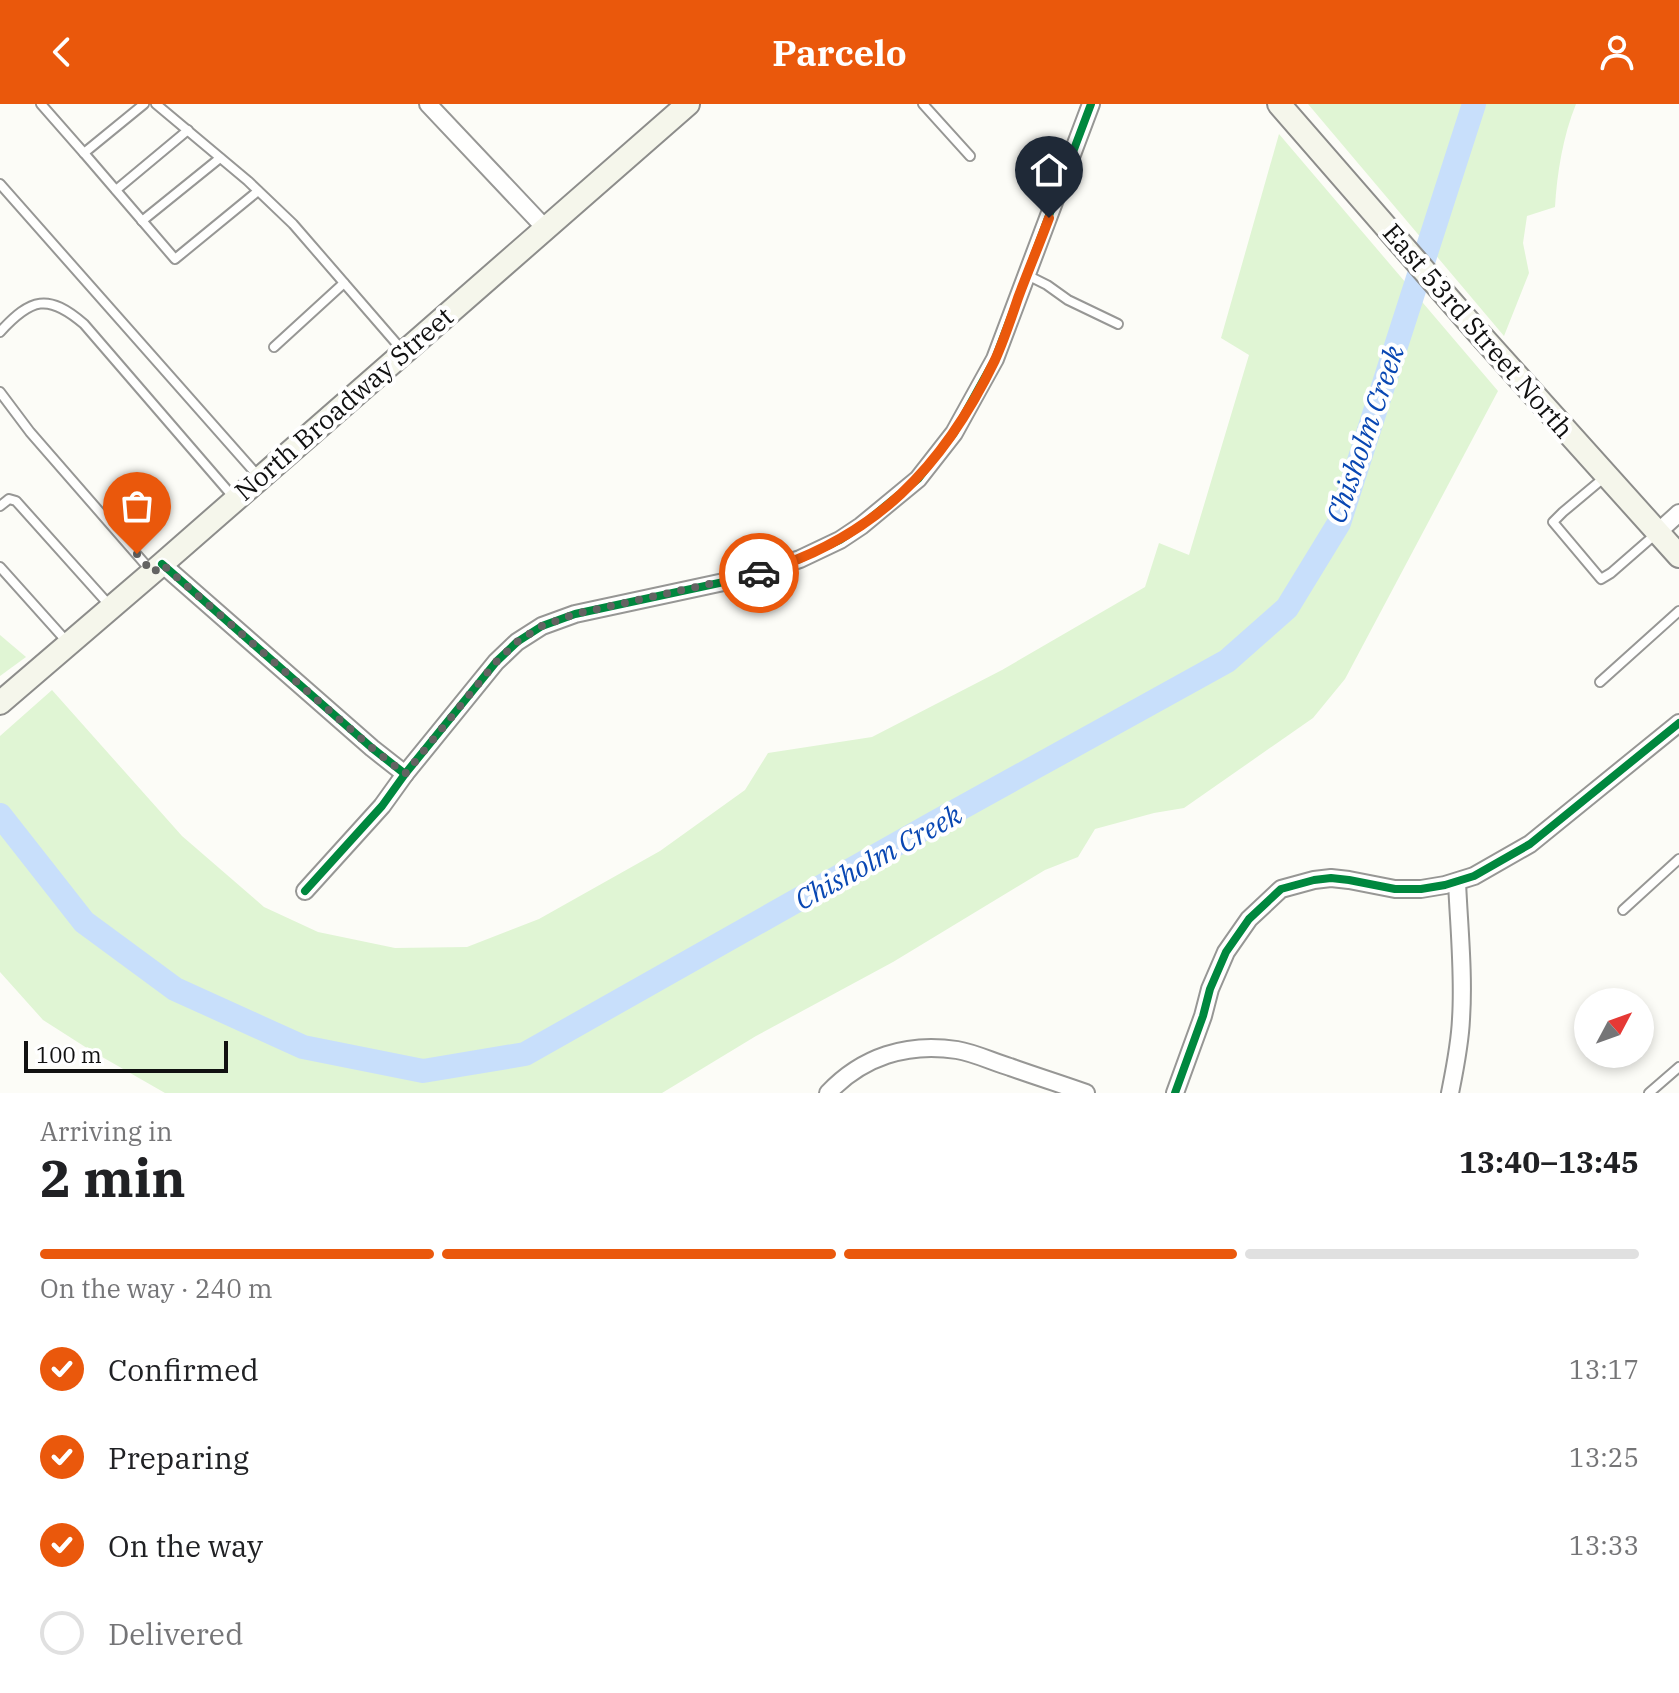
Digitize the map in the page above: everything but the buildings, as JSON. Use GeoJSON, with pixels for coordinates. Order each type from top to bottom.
{"type":"FeatureCollection","features":[{"type":"Feature","properties":{"kind":"main road","name":"North Broadway Street"},"geometry":{"type":"LineString","coordinates":[[0,703],[688,104]]}},
{"type":"Feature","properties":{"kind":"main road","name":"East 53rd Street North"},"geometry":{"type":"LineString","coordinates":[[1279,104],[1679,556]]}},
{"type":"Feature","properties":{"kind":"street"},"geometry":{"type":"LineString","coordinates":[[428,104],[546,229]]}},
{"type":"Feature","properties":{"kind":"street"},"geometry":{"type":"LineString","coordinates":[[305,891],[354,839],[496,662],[517,642],[542,626],[575,614],[780,567],[840,540],[918,479],[954,433],[995,359],[1091,104]]}},
{"type":"Feature","properties":{"kind":"street"},"geometry":{"type":"LineString","coordinates":[[1658,532],[1679,513]]}},
{"type":"Feature","properties":{"kind":"street"},"geometry":{"type":"LineString","coordinates":[[157,569],[405,774]]}},
{"type":"Feature","properties":{"kind":"street"},"geometry":{"type":"LineString","coordinates":[[1175,1093],[1210,989],[1226,952],[1249,919],[1281,889],[1331,878],[1395,889],[1421,889],[1457,882],[1490,868],[1530,844],[1678,725]]}},
{"type":"Feature","properties":{"kind":"street"},"geometry":{"type":"LineString","coordinates":[[1450,1093],[1457,1056],[1462,990],[1457,882]]}},
{"type":"Feature","properties":{"kind":"street"},"geometry":{"type":"LineString","coordinates":[[828,1093],[869,1060],[891,1053],[936,1048],[959,1050],[1086,1093]]}},
{"type":"Feature","properties":{"kind":"lane"},"geometry":{"type":"LineString","coordinates":[[41,104],[175,259],[258,191]]}},
{"type":"Feature","properties":{"kind":"lane"},"geometry":{"type":"LineString","coordinates":[[84,153],[144,104]]}},
{"type":"Feature","properties":{"kind":"lane"},"geometry":{"type":"LineString","coordinates":[[156,104],[293,224],[404,351]]}},
{"type":"Feature","properties":{"kind":"lane"},"geometry":{"type":"LineString","coordinates":[[923,104],[970,156]]}},
{"type":"Feature","properties":{"kind":"lane"},"geometry":{"type":"LineString","coordinates":[[116,190],[188,130]]}},
{"type":"Feature","properties":{"kind":"lane"},"geometry":{"type":"LineString","coordinates":[[142,221],[220,158]]}},
{"type":"Feature","properties":{"kind":"lane"},"geometry":{"type":"LineString","coordinates":[[0,184],[260,478]]}},
{"type":"Feature","properties":{"kind":"lane"},"geometry":{"type":"LineString","coordinates":[[1027,275],[1068,300],[1118,324]]}},
{"type":"Feature","properties":{"kind":"lane"},"geometry":{"type":"LineString","coordinates":[[274,347],[344,283]]}},
{"type":"Feature","properties":{"kind":"lane"},"geometry":{"type":"LineString","coordinates":[[0,332],[29,306],[40,303],[55,305],[71,313],[84,324],[236,499]]}},
{"type":"Feature","properties":{"kind":"lane"},"geometry":{"type":"LineString","coordinates":[[0,392],[30,432],[157,569]]}},
{"type":"Feature","properties":{"kind":"lane"},"geometry":{"type":"LineString","coordinates":[[1606,475],[1553,522],[1601,579],[1658,532]]}},
{"type":"Feature","properties":{"kind":"lane"},"geometry":{"type":"LineString","coordinates":[[0,506],[9,499],[16,501],[112,608]]}},
{"type":"Feature","properties":{"kind":"lane"},"geometry":{"type":"LineString","coordinates":[[0,567],[70,645]]}},
{"type":"Feature","properties":{"kind":"lane"},"geometry":{"type":"LineString","coordinates":[[1600,682],[1679,611]]}},
{"type":"Feature","properties":{"kind":"lane"},"geometry":{"type":"LineString","coordinates":[[1623,910],[1679,859]]}},
{"type":"Feature","properties":{"kind":"lane"},"geometry":{"type":"LineString","coordinates":[[1649,1093],[1679,1067]]}},
{"type":"Feature","properties":{"kind":"green space"},"geometry":{"type":"Polygon","coordinates":[[[1308,104],[1576,104],[1561,155],[1555,207],[1527,216],[1523,243],[1529,273],[1504,336],[1308,104]]]}},
{"type":"Feature","properties":{"kind":"green space"},"geometry":{"type":"Polygon","coordinates":[[[1279,134],[1498,391],[1345,679],[1313,718],[1184,808],[1095,829],[1078,857],[1045,870],[893,962],[756,1036],[662,1093],[165,1093],[43,1020],[0,972],[0,736],[52,690],[182,836],[264,907],[318,932],[395,948],[467,947],[539,919],[660,851],[745,790],[768,753],[872,737],[1002,670],[1145,587],[1159,543],[1189,555],[1249,355],[1221,338],[1279,134]]]}},
{"type":"Feature","properties":{"kind":"green space"},"geometry":{"type":"Polygon","coordinates":[[[0,635],[26,657],[0,676],[0,635]]]}},
{"type":"Feature","properties":{"kind":"waterway","name":"Chisholm Creek"},"geometry":{"type":"LineString","coordinates":[[0,815],[84,922],[175,989],[303,1047],[423,1071],[525,1054],[1227,661],[1287,608],[1339,523],[1474,104]]}},
{"type":"Feature","properties":{"kind":"cycle path"},"geometry":{"type":"LineString","coordinates":[[305,891],[382,806],[496,662],[517,642],[542,626],[575,614],[747,577],[800,559],[861,526],[918,479],[954,433],[995,359],[1091,104]]}},
{"type":"Feature","properties":{"kind":"cycle path"},"geometry":{"type":"LineString","coordinates":[[162,564],[405,774]]}},
{"type":"Feature","properties":{"kind":"cycle path"},"geometry":{"type":"LineString","coordinates":[[1175,1093],[1210,989],[1226,952],[1249,919],[1281,889],[1331,878],[1395,889],[1421,889],[1474,876],[1530,844],[1679,723]]}},
{"type":"Feature","properties":{"kind":"way so far"},"geometry":{"type":"LineString","coordinates":[[137,554],[153,573],[162,564],[405,774],[496,662],[517,642],[542,626],[575,614],[759,573]]}},
{"type":"Feature","properties":{"kind":"route"},"geometry":{"type":"LineString","coordinates":[[759,573],[820,551],[840,540],[900,495],[931,464],[975,397],[995,359],[1049,218]]}}]}
